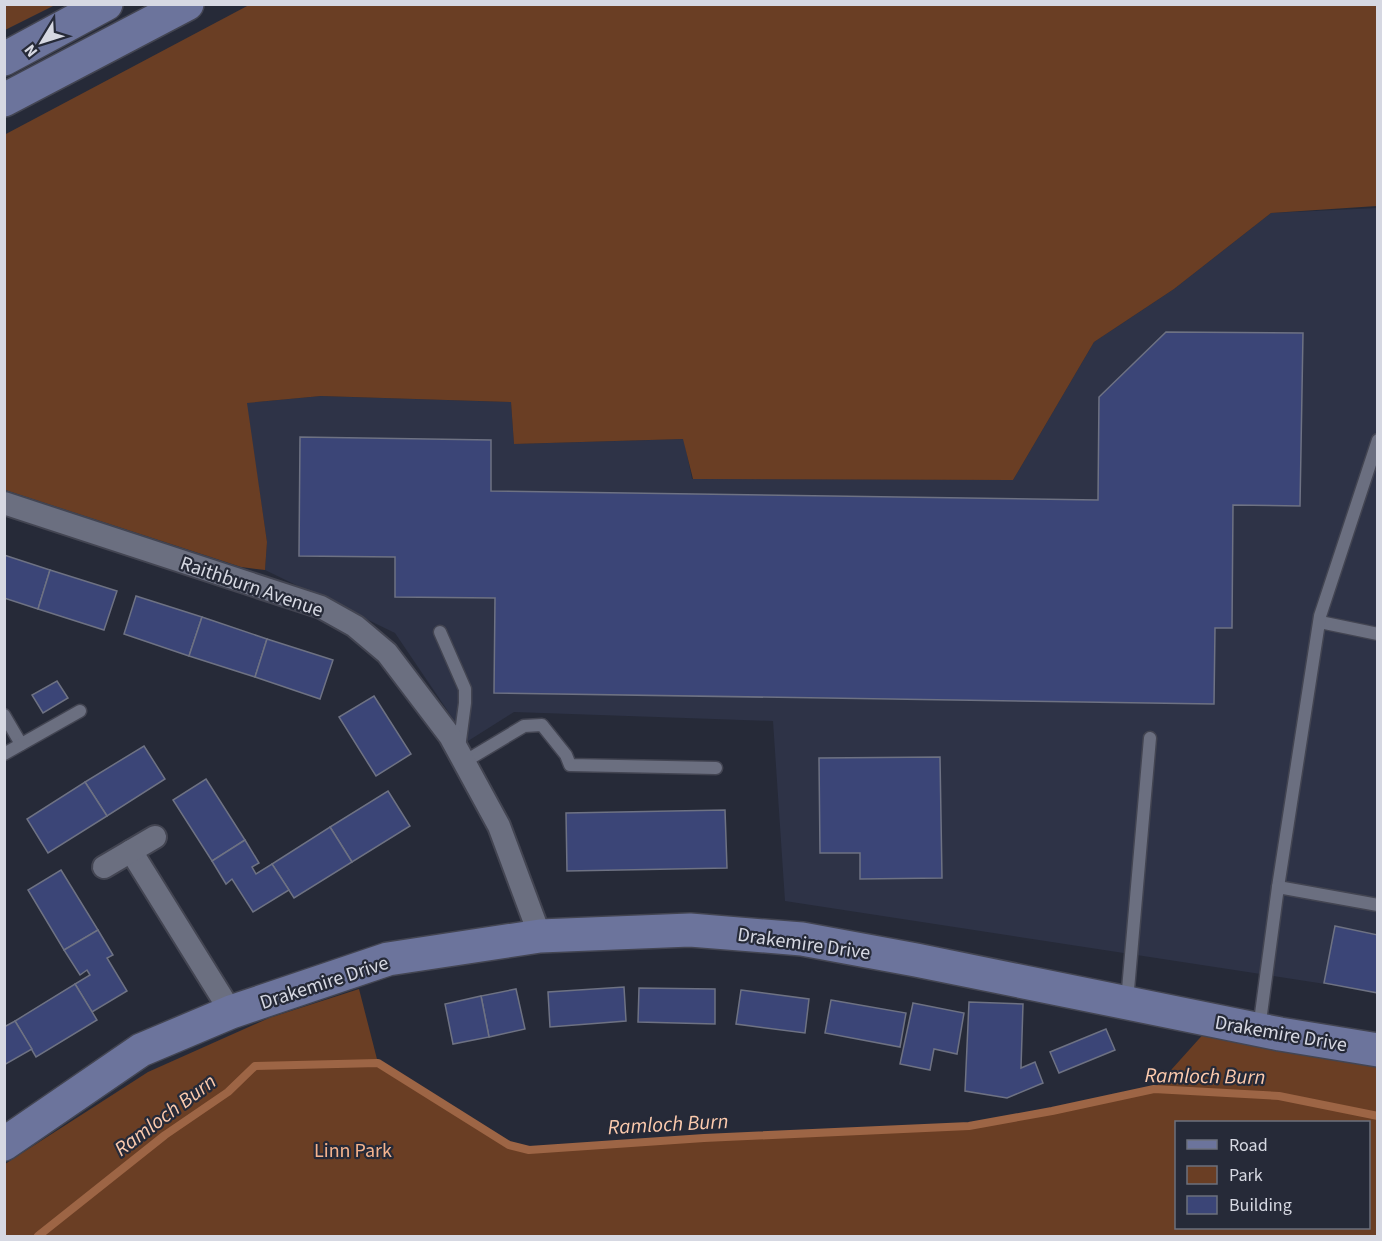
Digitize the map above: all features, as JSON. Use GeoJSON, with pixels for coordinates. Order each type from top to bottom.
{"type":"FeatureCollection","features":[{"type":"Feature","properties":{"kind":"street"},"geometry":{"type":"LineString","coordinates":[[4,59],[106,4]]}},
{"type":"Feature","properties":{"kind":"street"},"geometry":{"type":"LineString","coordinates":[[4,100],[187,4]]}},
{"type":"Feature","properties":{"kind":"street","name":"Raithburn Avenue"},"geometry":{"type":"LineString","coordinates":[[4,503],[321,608],[355,626],[387,653],[450,736],[499,825],[540,936]]}},
{"type":"Feature","properties":{"kind":"street"},"geometry":{"type":"LineString","coordinates":[[104,867],[155,837]]}},
{"type":"Feature","properties":{"kind":"street"},"geometry":{"type":"LineString","coordinates":[[131,851],[231,1012]]}},
{"type":"Feature","properties":{"kind":"street","name":"Drakemire Drive"},"geometry":{"type":"LineString","coordinates":[[4,1144],[141,1050],[231,1012],[388,959],[540,936],[690,930],[802,939],[1377,1050]]}},
{"type":"Feature","properties":{"kind":"lane"},"geometry":{"type":"LineString","coordinates":[[1259,1029],[1278,887],[1320,622],[1377,440]]}},
{"type":"Feature","properties":{"kind":"lane"},"geometry":{"type":"LineString","coordinates":[[1320,622],[1377,634]]}},
{"type":"Feature","properties":{"kind":"lane"},"geometry":{"type":"LineString","coordinates":[[440,632],[465,689],[461,757],[524,726],[542,725],[566,755],[570,765],[716,768]]}},
{"type":"Feature","properties":{"kind":"lane"},"geometry":{"type":"LineString","coordinates":[[4,754],[80,711]]}},
{"type":"Feature","properties":{"kind":"lane"},"geometry":{"type":"LineString","coordinates":[[4,715],[21,744]]}},
{"type":"Feature","properties":{"kind":"lane"},"geometry":{"type":"LineString","coordinates":[[1127,1003],[1149,738]]}},
{"type":"Feature","properties":{"kind":"lane"},"geometry":{"type":"LineString","coordinates":[[1278,887],[1377,905]]}},
{"type":"Feature","properties":{"kind":"shaded area"},"geometry":{"type":"Polygon","coordinates":[[[1377,208],[1377,992],[785,901],[773,721],[514,712],[468,741],[395,633],[265,570],[267,542],[246,403],[321,396],[511,402],[514,444],[684,439],[692,479],[1013,480],[1094,342],[1174,289],[1271,213],[1377,208]]]}},
{"type":"Feature","properties":{"kind":"green space"},"geometry":{"type":"Polygon","coordinates":[[[5,4],[55,4],[55,5],[5,30],[5,4]]]}},
{"type":"Feature","properties":{"kind":"green space"},"geometry":{"type":"Polygon","coordinates":[[[249,5],[1377,5],[1377,206],[1271,213],[1174,289],[1094,342],[1013,480],[693,479],[683,439],[514,444],[511,402],[321,396],[247,403],[267,542],[265,570],[241,567],[5,490],[4,135],[249,5]]]}},
{"type":"Feature","properties":{"kind":"green space","name":"Linn Park"},"geometry":{"type":"Polygon","coordinates":[[[359,989],[378,1063],[509,1145],[529,1150],[969,1126],[1154,1089],[1207,1030],[1377,1063],[1377,1236],[5,1236],[5,1164],[148,1072],[269,1018],[359,989]]]}},
{"type":"Feature","properties":{"kind":"building"},"geometry":{"type":"Polygon","coordinates":[[[1166,332],[1303,333],[1300,506],[1233,505],[1232,628],[1215,628],[1214,704],[494,693],[495,598],[395,597],[395,557],[299,556],[300,437],[491,440],[491,491],[1098,500],[1099,397],[1166,332]]]}},
{"type":"Feature","properties":{"kind":"building"},"geometry":{"type":"Polygon","coordinates":[[[4,555],[50,570],[38,609],[4,598],[4,555]]]}},
{"type":"Feature","properties":{"kind":"building"},"geometry":{"type":"Polygon","coordinates":[[[50,570],[117,591],[104,630],[38,609],[50,570]]]}},
{"type":"Feature","properties":{"kind":"building"},"geometry":{"type":"Polygon","coordinates":[[[136,596],[202,617],[189,656],[124,634],[136,596]]]}},
{"type":"Feature","properties":{"kind":"building"},"geometry":{"type":"Polygon","coordinates":[[[202,617],[267,639],[255,677],[189,656],[202,617]]]}},
{"type":"Feature","properties":{"kind":"building"},"geometry":{"type":"Polygon","coordinates":[[[267,639],[333,660],[320,699],[255,677],[267,639]]]}},
{"type":"Feature","properties":{"kind":"building"},"geometry":{"type":"Polygon","coordinates":[[[57,681],[68,698],[43,713],[32,695],[57,681]]]}},
{"type":"Feature","properties":{"kind":"building"},"geometry":{"type":"Polygon","coordinates":[[[374,696],[411,754],[376,776],[339,717],[374,696]]]}},
{"type":"Feature","properties":{"kind":"building"},"geometry":{"type":"Polygon","coordinates":[[[144,746],[165,779],[107,816],[85,782],[144,746]]]}},
{"type":"Feature","properties":{"kind":"building"},"geometry":{"type":"Polygon","coordinates":[[[940,757],[942,878],[860,879],[860,853],[820,853],[819,758],[940,757]]]}},
{"type":"Feature","properties":{"kind":"building"},"geometry":{"type":"Polygon","coordinates":[[[206,779],[245,840],[212,861],[173,800],[206,779]]]}},
{"type":"Feature","properties":{"kind":"building"},"geometry":{"type":"Polygon","coordinates":[[[85,782],[107,816],[48,853],[27,819],[85,782]]]}},
{"type":"Feature","properties":{"kind":"building"},"geometry":{"type":"Polygon","coordinates":[[[388,791],[410,826],[352,862],[330,827],[388,791]]]}},
{"type":"Feature","properties":{"kind":"building"},"geometry":{"type":"Polygon","coordinates":[[[725,810],[727,868],[567,871],[566,813],[725,810]]]}},
{"type":"Feature","properties":{"kind":"building"},"geometry":{"type":"Polygon","coordinates":[[[330,827],[352,862],[294,898],[272,864],[330,827]]]}},
{"type":"Feature","properties":{"kind":"building"},"geometry":{"type":"Polygon","coordinates":[[[245,840],[259,863],[252,867],[256,874],[272,864],[289,890],[253,912],[232,879],[226,884],[212,861],[245,840]]]}},
{"type":"Feature","properties":{"kind":"building"},"geometry":{"type":"Polygon","coordinates":[[[61,870],[98,930],[64,950],[28,890],[61,870]]]}},
{"type":"Feature","properties":{"kind":"building"},"geometry":{"type":"Polygon","coordinates":[[[1335,926],[1378,935],[1378,993],[1324,983],[1335,926]]]}},
{"type":"Feature","properties":{"kind":"building"},"geometry":{"type":"Polygon","coordinates":[[[98,930],[113,955],[107,958],[127,991],[92,1012],[75,984],[90,975],[87,970],[80,975],[64,950],[98,930]]]}},
{"type":"Feature","properties":{"kind":"building"},"geometry":{"type":"Polygon","coordinates":[[[75,984],[97,1020],[36,1057],[15,1021],[75,984]]]}},
{"type":"Feature","properties":{"kind":"building"},"geometry":{"type":"Polygon","coordinates":[[[624,987],[626,1021],[550,1027],[548,992],[624,987]]]}},
{"type":"Feature","properties":{"kind":"building"},"geometry":{"type":"Polygon","coordinates":[[[639,988],[715,989],[715,1024],[638,1022],[639,988]]]}},
{"type":"Feature","properties":{"kind":"building"},"geometry":{"type":"Polygon","coordinates":[[[516,989],[525,1029],[489,1037],[481,996],[516,989]]]}},
{"type":"Feature","properties":{"kind":"building"},"geometry":{"type":"Polygon","coordinates":[[[741,990],[809,999],[805,1033],[736,1024],[741,990]]]}},
{"type":"Feature","properties":{"kind":"building"},"geometry":{"type":"Polygon","coordinates":[[[481,996],[489,1037],[453,1044],[445,1004],[481,996]]]}},
{"type":"Feature","properties":{"kind":"building"},"geometry":{"type":"Polygon","coordinates":[[[831,1000],[906,1013],[900,1047],[825,1033],[831,1000]]]}},
{"type":"Feature","properties":{"kind":"building"},"geometry":{"type":"Polygon","coordinates":[[[969,1002],[1023,1004],[1021,1068],[1035,1062],[1043,1083],[1007,1098],[965,1091],[969,1002]]]}},
{"type":"Feature","properties":{"kind":"building"},"geometry":{"type":"Polygon","coordinates":[[[913,1003],[964,1013],[957,1054],[934,1049],[930,1070],[900,1064],[913,1003]]]}},
{"type":"Feature","properties":{"kind":"building"},"geometry":{"type":"Polygon","coordinates":[[[15,1021],[32,1049],[4,1065],[4,1027],[15,1021]]]}},
{"type":"Feature","properties":{"kind":"building"},"geometry":{"type":"Polygon","coordinates":[[[1106,1029],[1115,1050],[1059,1073],[1050,1052],[1106,1029]]]}},
{"type":"Feature","properties":{"kind":"waterway","name":"Ramloch Burn"},"geometry":{"type":"LineString","coordinates":[[38,1236],[165,1135],[228,1092],[255,1066],[378,1063],[509,1145],[529,1150],[704,1138],[969,1126],[1154,1089],[1279,1096],[1378,1116]]}}]}
